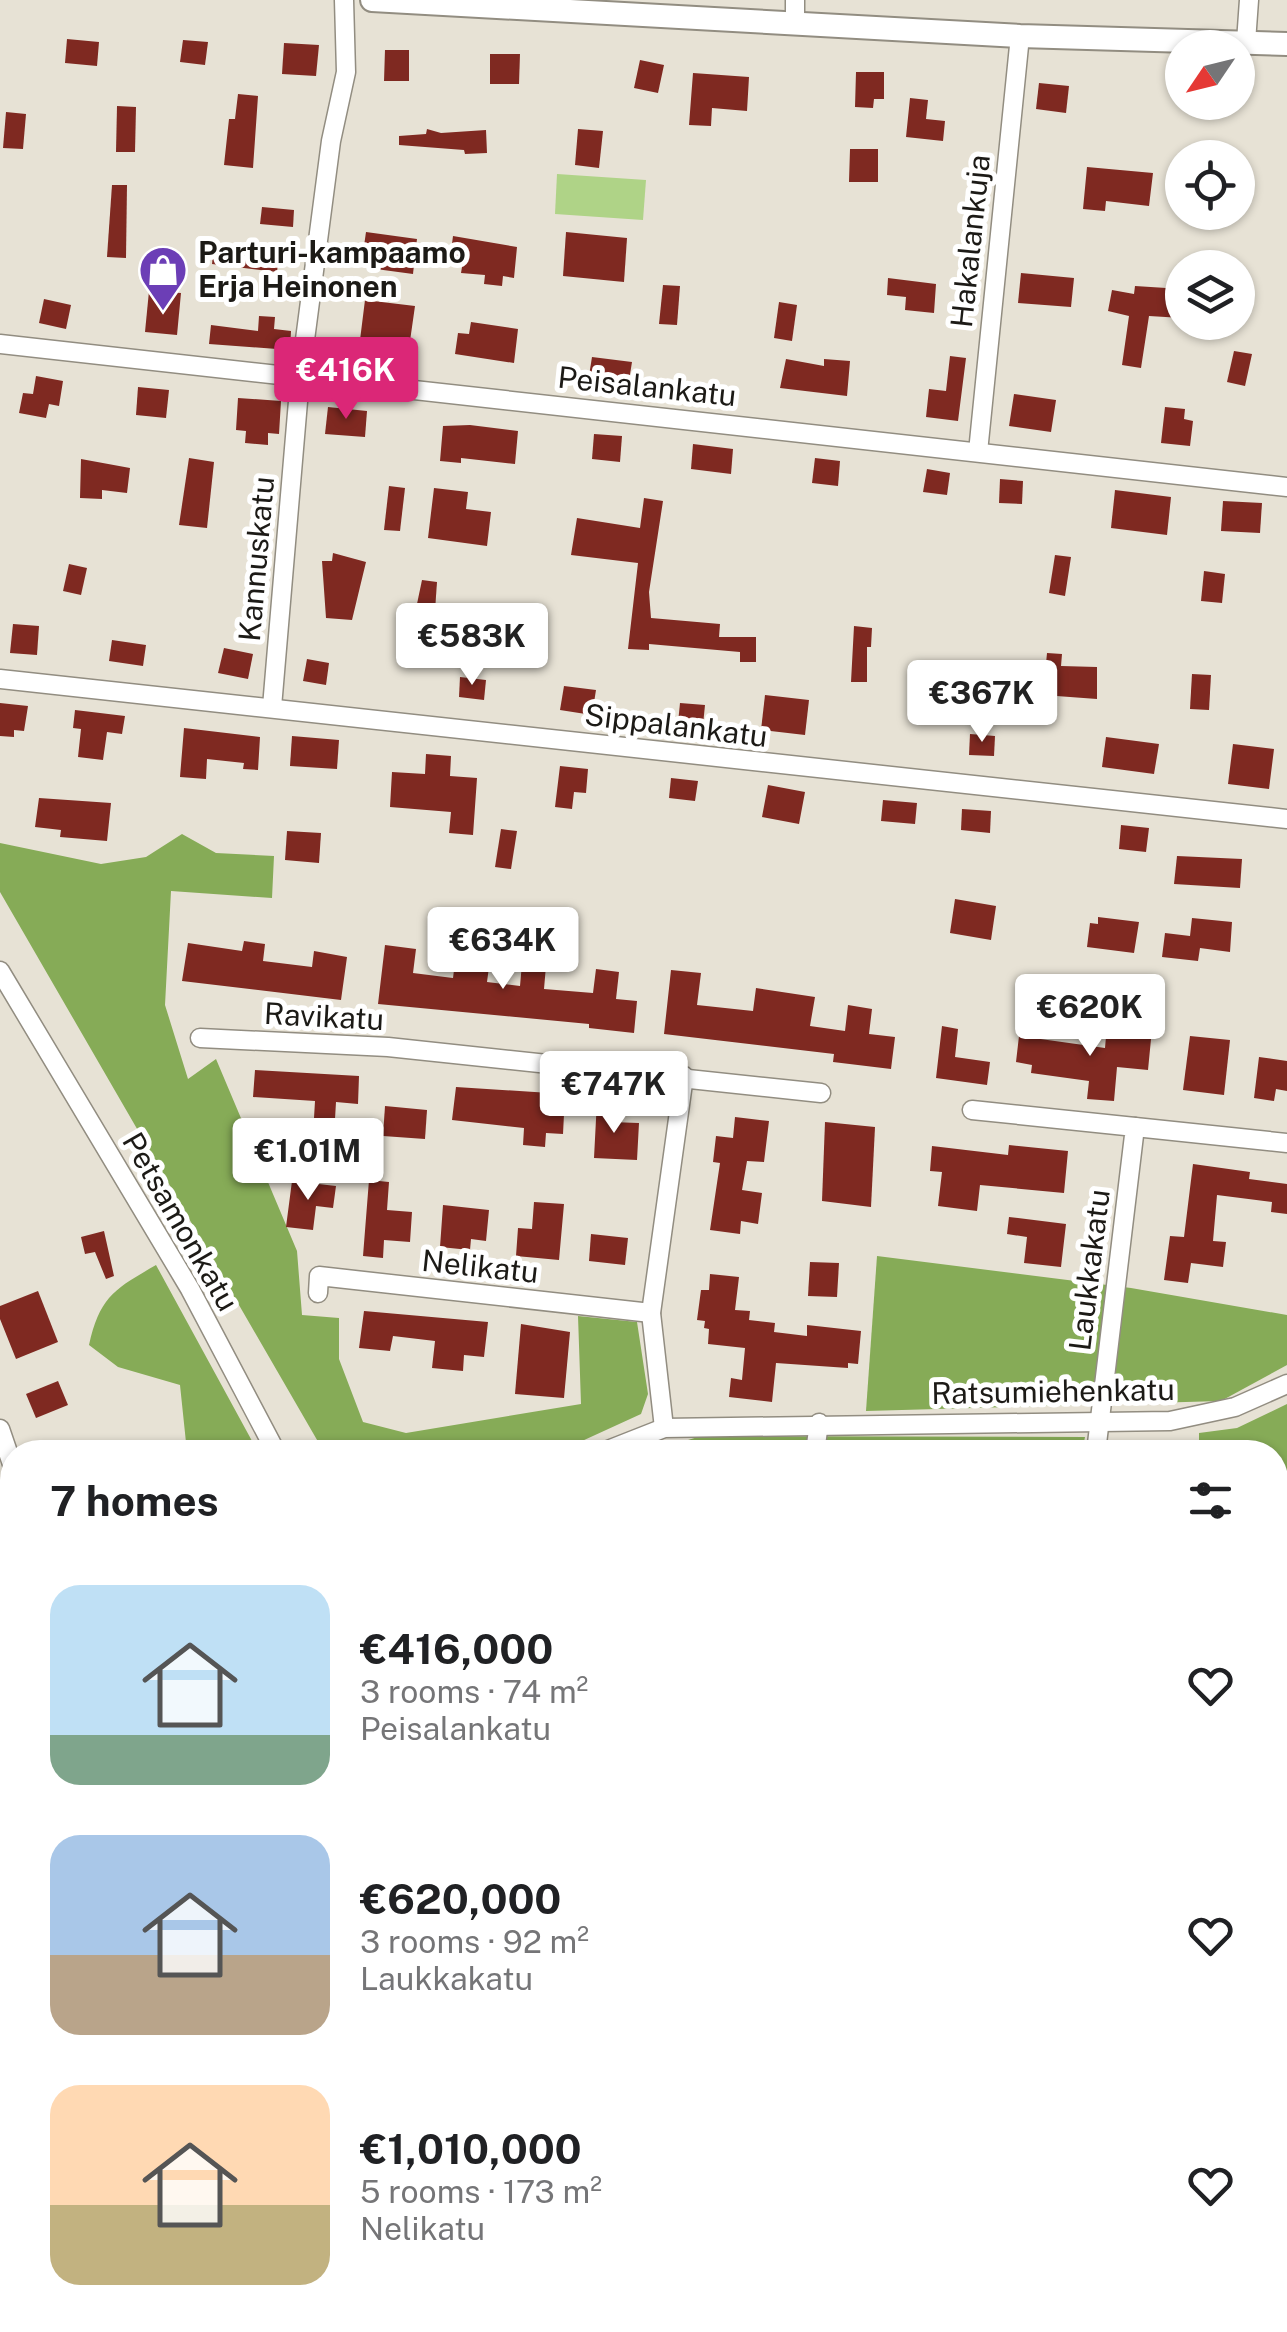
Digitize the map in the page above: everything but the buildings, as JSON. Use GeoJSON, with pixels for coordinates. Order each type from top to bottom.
{"type":"FeatureCollection","features":[{"type":"Feature","properties":{"kind":"street","name":"Kannuskatu"},"geometry":{"type":"LineString","coordinates":[[272,707],[300,378],[331,141],[346,72],[344,0]]}},
{"type":"Feature","properties":{"kind":"street"},"geometry":{"type":"LineString","coordinates":[[372,0],[795,12],[1020,36],[1165,40]]}},
{"type":"Feature","properties":{"kind":"street"},"geometry":{"type":"LineString","coordinates":[[1247,30],[1249,0]]}},
{"type":"Feature","properties":{"kind":"street","name":"Hakalankuja"},"geometry":{"type":"LineString","coordinates":[[978,452],[1020,36]]}},
{"type":"Feature","properties":{"kind":"street"},"geometry":{"type":"LineString","coordinates":[[1255,42],[1287,44]]}},
{"type":"Feature","properties":{"kind":"street","name":"Peisalankatu"},"geometry":{"type":"LineString","coordinates":[[0,344],[1287,487]]}},
{"type":"Feature","properties":{"kind":"street","name":"Sippalankatu"},"geometry":{"type":"LineString","coordinates":[[0,679],[1287,819]]}},
{"type":"Feature","properties":{"kind":"street","name":"Petsamonkatu"},"geometry":{"type":"LineString","coordinates":[[0,971],[190,1290],[270,1440]]}},
{"type":"Feature","properties":{"kind":"street","name":"Ravikatu"},"geometry":{"type":"LineString","coordinates":[[200,1038],[388,1047],[684,1076],[822,1094]]}},
{"type":"Feature","properties":{"kind":"street"},"geometry":{"type":"LineString","coordinates":[[664,1428],[651,1314],[684,1076]]}},
{"type":"Feature","properties":{"kind":"street"},"geometry":{"type":"LineString","coordinates":[[972,1110],[1287,1143]]}},
{"type":"Feature","properties":{"kind":"street","name":"Laukkakatu"},"geometry":{"type":"LineString","coordinates":[[1097,1440],[1135,1128]]}},
{"type":"Feature","properties":{"kind":"street","name":"Nelikatu"},"geometry":{"type":"LineString","coordinates":[[318,1294],[320,1276],[651,1314]]}},
{"type":"Feature","properties":{"kind":"street","name":"Ratsumiehenkatu"},"geometry":{"type":"LineString","coordinates":[[819,1424],[1170,1421],[1235,1407],[1287,1384]]}},
{"type":"Feature","properties":{"kind":"street"},"geometry":{"type":"LineString","coordinates":[[634,1440],[664,1428],[819,1424],[817,1440]]}},
{"type":"Feature","properties":{"kind":"green space"},"geometry":{"type":"Polygon","coordinates":[[[557,174],[646,180],[643,220],[555,214],[557,174]]]}},
{"type":"Feature","properties":{"kind":"green space"},"geometry":{"type":"Polygon","coordinates":[[[182,834],[216,853],[274,856],[272,898],[171,891],[165,1005],[188,1079],[216,1059],[297,1251],[302,1315],[339,1318],[339,1359],[363,1422],[406,1433],[581,1404],[578,1316],[637,1322],[648,1394],[641,1414],[584,1440],[317,1440],[0,892],[0,843],[101,864],[146,857],[182,834]]]}},
{"type":"Feature","properties":{"kind":"green space"},"geometry":{"type":"Polygon","coordinates":[[[877,1256],[1131,1288],[1287,1315],[1287,1365],[1221,1401],[866,1411],[877,1256]]]}},
{"type":"Feature","properties":{"kind":"green space"},"geometry":{"type":"Polygon","coordinates":[[[156,1265],[251,1440],[186,1440],[180,1385],[118,1367],[89,1345],[104,1304],[156,1265]]]}},
{"type":"Feature","properties":{"kind":"green space"},"geometry":{"type":"Polygon","coordinates":[[[1287,1404],[1287,1440],[1199,1440],[1199,1433],[1237,1428],[1287,1404]]]}},
{"type":"Feature","properties":{"kind":"green space"},"geometry":{"type":"Polygon","coordinates":[[[701,1436],[1085,1437],[1084,1440],[688,1440],[701,1436]]]}},
{"type":"Feature","properties":{"kind":"place","name":"Parturi-kampaamo Erja Heinonen"},"geometry":{"type":"Point","coordinates":[163,312]}}]}
